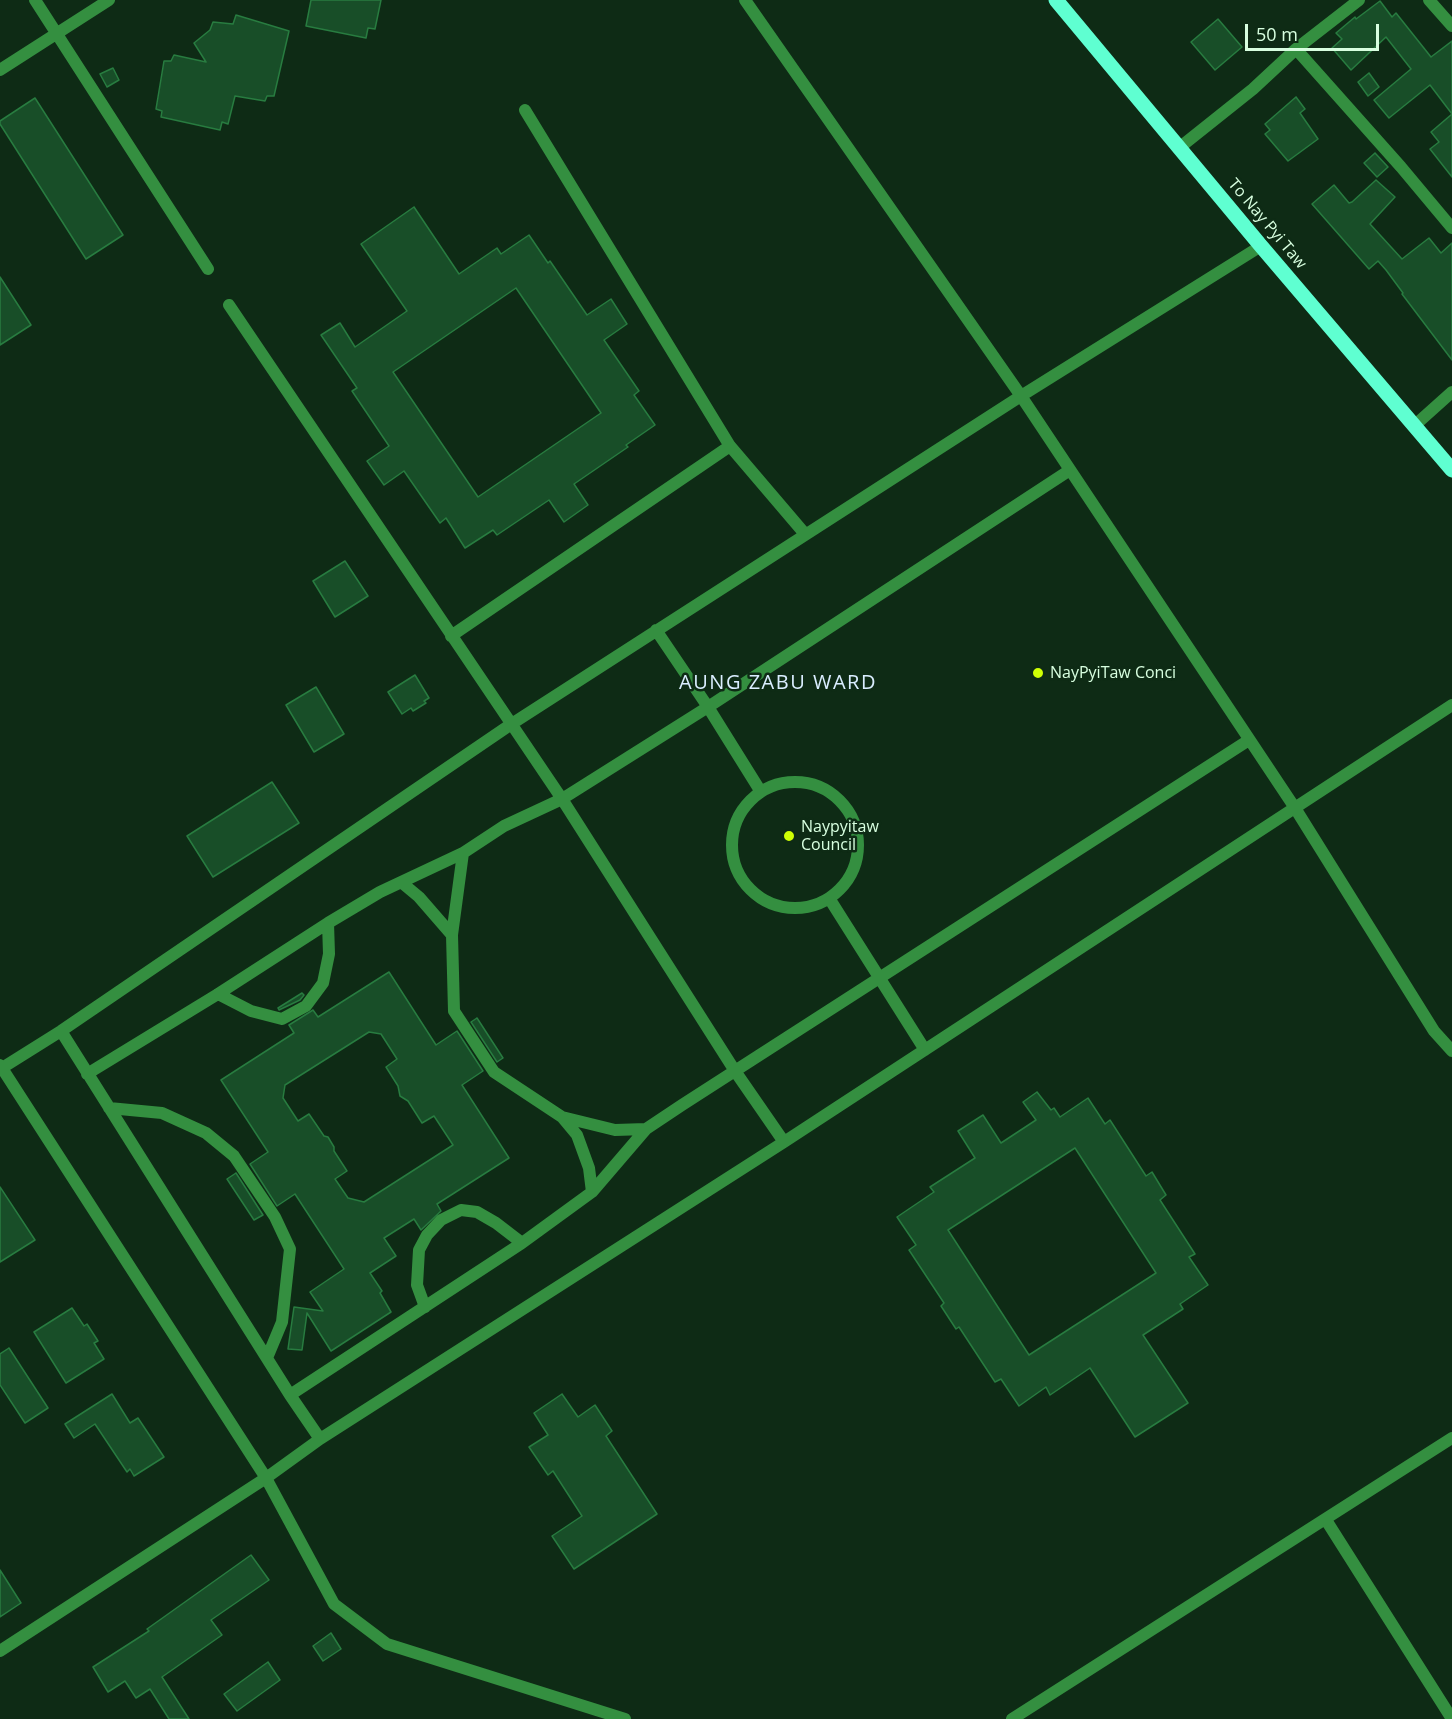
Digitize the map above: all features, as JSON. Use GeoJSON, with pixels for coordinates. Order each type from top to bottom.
{"type":"FeatureCollection","features":[{"type":"Feature","properties":{"kind":"main road","name":"To Nay Pyi Taw"},"geometry":{"type":"LineString","coordinates":[[1056,0],[1452,470]]}},
{"type":"Feature","properties":{"kind":"street"},"geometry":{"type":"LineString","coordinates":[[35,0],[208,269]]}},
{"type":"Feature","properties":{"kind":"street"},"geometry":{"type":"LineString","coordinates":[[0,70],[109,0]]}},
{"type":"Feature","properties":{"kind":"street"},"geometry":{"type":"LineString","coordinates":[[745,0],[1021,396],[1295,808],[1434,1031],[1452,1051]]}},
{"type":"Feature","properties":{"kind":"street"},"geometry":{"type":"LineString","coordinates":[[1179,148],[1253,89],[1296,49],[1359,0]]}},
{"type":"Feature","properties":{"kind":"street"},"geometry":{"type":"LineString","coordinates":[[1429,0],[1452,26]]}},
{"type":"Feature","properties":{"kind":"street"},"geometry":{"type":"LineString","coordinates":[[1296,49],[1452,228]]}},
{"type":"Feature","properties":{"kind":"street"},"geometry":{"type":"LineString","coordinates":[[525,110],[730,446],[805,534]]}},
{"type":"Feature","properties":{"kind":"street"},"geometry":{"type":"LineString","coordinates":[[625,1719],[387,1644],[334,1604],[266,1478],[1,1068],[61,1031],[510,725],[1021,396],[1261,246]]}},
{"type":"Feature","properties":{"kind":"street"},"geometry":{"type":"LineString","coordinates":[[229,305],[562,799],[735,1071],[784,1142]]}},
{"type":"Feature","properties":{"kind":"street"},"geometry":{"type":"LineString","coordinates":[[1414,426],[1452,392]]}},
{"type":"Feature","properties":{"kind":"street"},"geometry":{"type":"LineString","coordinates":[[452,636],[730,446]]}},
{"type":"Feature","properties":{"kind":"street"},"geometry":{"type":"LineString","coordinates":[[87,1074],[218,994],[328,922],[380,892],[463,853],[504,826],[562,799],[1070,470]]}},
{"type":"Feature","properties":{"kind":"street"},"geometry":{"type":"LineString","coordinates":[[656,630],[708,706],[761,792]]}},
{"type":"Feature","properties":{"kind":"street"},"geometry":{"type":"LineString","coordinates":[[0,1651],[266,1478],[320,1439],[926,1050],[1452,705]]}},
{"type":"Feature","properties":{"kind":"street"},"geometry":{"type":"LineString","coordinates":[[290,1395],[522,1243],[592,1192],[646,1130],[1249,740]]}},
{"type":"Feature","properties":{"kind":"street"},"geometry":{"type":"LineString","coordinates":[[785,783],[807,783],[827,791],[844,806],[854,825],[858,842],[855,864],[845,883],[829,898],[811,906],[789,908],[768,902],[750,889],[737,869],[732,848],[735,825],[745,806],[761,792],[785,783]]}},
{"type":"Feature","properties":{"kind":"street"},"geometry":{"type":"LineString","coordinates":[[463,853],[452,935],[454,1011],[494,1072],[562,1118],[577,1135],[589,1168],[592,1192]]}},
{"type":"Feature","properties":{"kind":"street"},"geometry":{"type":"LineString","coordinates":[[401,882],[419,897],[452,935]]}},
{"type":"Feature","properties":{"kind":"street"},"geometry":{"type":"LineString","coordinates":[[829,898],[926,1050]]}},
{"type":"Feature","properties":{"kind":"street"},"geometry":{"type":"LineString","coordinates":[[218,994],[250,1011],[282,1019],[306,1006],[323,983],[329,954],[328,922]]}},
{"type":"Feature","properties":{"kind":"street"},"geometry":{"type":"LineString","coordinates":[[61,1031],[320,1439]]}},
{"type":"Feature","properties":{"kind":"street"},"geometry":{"type":"LineString","coordinates":[[109,1108],[162,1113],[206,1133],[234,1156],[275,1217],[290,1249],[282,1322],[267,1358]]}},
{"type":"Feature","properties":{"kind":"street"},"geometry":{"type":"LineString","coordinates":[[562,1118],[615,1130],[646,1130]]}},
{"type":"Feature","properties":{"kind":"street"},"geometry":{"type":"LineString","coordinates":[[425,1307],[417,1285],[419,1250],[427,1235],[441,1220],[461,1210],[477,1212],[522,1243]]}},
{"type":"Feature","properties":{"kind":"street"},"geometry":{"type":"LineString","coordinates":[[1012,1719],[1452,1438]]}},
{"type":"Feature","properties":{"kind":"street"},"geometry":{"type":"LineString","coordinates":[[1326,1520],[1452,1719]]}},
{"type":"Feature","properties":{"kind":"building"},"geometry":{"type":"Polygon","coordinates":[[[311,0],[381,0],[375,29],[368,28],[366,38],[306,26],[311,0]]]}},
{"type":"Feature","properties":{"kind":"building"},"geometry":{"type":"Polygon","coordinates":[[[1380,1],[1392,17],[1396,13],[1431,57],[1452,41],[1452,114],[1430,85],[1389,118],[1374,100],[1411,69],[1386,37],[1351,70],[1332,48],[1342,39],[1336,33],[1380,1]]]}},
{"type":"Feature","properties":{"kind":"building"},"geometry":{"type":"Polygon","coordinates":[[[236,15],[289,31],[274,96],[267,96],[265,101],[235,96],[228,124],[222,122],[220,130],[161,117],[162,111],[156,109],[164,61],[171,61],[174,55],[206,62],[194,43],[210,30],[213,22],[233,24],[236,15]]]}},
{"type":"Feature","properties":{"kind":"building"},"geometry":{"type":"Polygon","coordinates":[[[1218,19],[1242,47],[1215,70],[1191,42],[1218,19]]]}},
{"type":"Feature","properties":{"kind":"building"},"geometry":{"type":"Polygon","coordinates":[[[113,68],[119,80],[107,87],[100,74],[113,68]]]}},
{"type":"Feature","properties":{"kind":"building"},"geometry":{"type":"Polygon","coordinates":[[[1369,73],[1379,87],[1368,96],[1358,82],[1369,73]]]}},
{"type":"Feature","properties":{"kind":"building"},"geometry":{"type":"Polygon","coordinates":[[[1296,97],[1305,109],[1300,113],[1318,139],[1288,161],[1265,134],[1270,130],[1265,124],[1296,97]]]}},
{"type":"Feature","properties":{"kind":"building"},"geometry":{"type":"Polygon","coordinates":[[[35,98],[123,235],[86,259],[0,124],[0,121],[35,98]]]}},
{"type":"Feature","properties":{"kind":"building"},"geometry":{"type":"Polygon","coordinates":[[[1452,114],[1452,177],[1430,149],[1439,142],[1431,132],[1452,114]]]}},
{"type":"Feature","properties":{"kind":"building"},"geometry":{"type":"Polygon","coordinates":[[[1375,153],[1388,167],[1377,177],[1364,163],[1375,153]]]}},
{"type":"Feature","properties":{"kind":"building"},"geometry":{"type":"Polygon","coordinates":[[[1376,180],[1395,197],[1370,224],[1402,259],[1429,238],[1441,253],[1452,243],[1452,360],[1378,261],[1369,269],[1312,204],[1334,185],[1349,203],[1352,202],[1376,180]]]}},
{"type":"Feature","properties":{"kind":"building"},"geometry":{"type":"Polygon","coordinates":[[[414,207],[459,274],[497,248],[501,254],[529,235],[587,315],[611,299],[627,324],[604,340],[639,391],[634,395],[655,425],[626,445],[628,447],[574,484],[588,505],[564,522],[549,500],[497,535],[493,530],[465,548],[446,518],[440,523],[404,471],[384,485],[367,461],[389,446],[352,391],[357,388],[321,335],[340,323],[355,347],[407,311],[361,244],[414,207]],[[516,288],[393,372],[478,497],[601,413],[516,288]]]}},
{"type":"Feature","properties":{"kind":"building"},"geometry":{"type":"Polygon","coordinates":[[[0,277],[31,325],[0,345],[0,277]]]}},
{"type":"Feature","properties":{"kind":"building"},"geometry":{"type":"Polygon","coordinates":[[[345,561],[368,596],[335,617],[313,581],[345,561]]]}},
{"type":"Feature","properties":{"kind":"building"},"geometry":{"type":"Polygon","coordinates":[[[415,675],[429,698],[424,701],[426,703],[413,711],[411,708],[402,714],[388,692],[415,675]]]}},
{"type":"Feature","properties":{"kind":"building"},"geometry":{"type":"Polygon","coordinates":[[[316,687],[344,734],[314,752],[286,705],[316,687]]]}},
{"type":"Feature","properties":{"kind":"building"},"geometry":{"type":"Polygon","coordinates":[[[272,782],[299,823],[213,877],[187,836],[272,782]]]}},
{"type":"Feature","properties":{"kind":"building"},"geometry":{"type":"Polygon","coordinates":[[[389,972],[436,1045],[457,1031],[483,1071],[462,1085],[509,1158],[437,1204],[441,1211],[421,1230],[414,1219],[384,1238],[396,1256],[370,1273],[382,1291],[380,1293],[391,1312],[331,1351],[307,1313],[302,1350],[288,1349],[294,1307],[323,1311],[310,1292],[344,1269],[295,1194],[277,1206],[250,1164],[268,1152],[221,1080],[294,1033],[289,1025],[313,1010],[318,1017],[389,972]],[[369,1032],[285,1085],[283,1098],[298,1121],[309,1114],[324,1136],[328,1137],[347,1171],[335,1179],[348,1198],[364,1202],[453,1145],[434,1116],[422,1123],[408,1101],[400,1096],[398,1086],[386,1067],[397,1059],[381,1034],[369,1032]]]}},
{"type":"Feature","properties":{"kind":"building"},"geometry":{"type":"Polygon","coordinates":[[[302,993],[304,995],[300,1000],[279,1010],[278,1008],[302,993]]]}},
{"type":"Feature","properties":{"kind":"building"},"geometry":{"type":"Polygon","coordinates":[[[477,1018],[503,1058],[497,1062],[471,1022],[477,1018]]]}},
{"type":"Feature","properties":{"kind":"building"},"geometry":{"type":"Polygon","coordinates":[[[1037,1092],[1051,1110],[1054,1108],[1060,1117],[1088,1098],[1105,1124],[1110,1120],[1146,1176],[1152,1172],[1166,1195],[1160,1200],[1195,1254],[1189,1257],[1208,1285],[1180,1304],[1183,1309],[1143,1335],[1188,1403],[1135,1437],[1090,1368],[1050,1395],[1046,1387],[1019,1406],[1001,1379],[995,1382],[959,1327],[956,1329],[941,1306],[944,1303],[909,1250],[916,1245],[897,1217],[934,1192],[930,1187],[975,1158],[958,1131],[983,1115],[1001,1143],[1036,1120],[1023,1102],[1037,1092]],[[1075,1148],[948,1230],[1029,1355],[1156,1273],[1075,1148]]]}},
{"type":"Feature","properties":{"kind":"building"},"geometry":{"type":"Polygon","coordinates":[[[236,1173],[263,1215],[254,1220],[227,1179],[236,1173]]]}},
{"type":"Feature","properties":{"kind":"building"},"geometry":{"type":"Polygon","coordinates":[[[0,1187],[35,1240],[0,1262],[0,1187]]]}},
{"type":"Feature","properties":{"kind":"building"},"geometry":{"type":"Polygon","coordinates":[[[72,1308],[84,1326],[87,1324],[98,1341],[94,1343],[104,1359],[66,1383],[34,1332],[72,1308]]]}},
{"type":"Feature","properties":{"kind":"building"},"geometry":{"type":"Polygon","coordinates":[[[9,1348],[48,1408],[25,1423],[0,1385],[0,1354],[9,1348]]]}},
{"type":"Feature","properties":{"kind":"building"},"geometry":{"type":"Polygon","coordinates":[[[112,1394],[130,1423],[138,1418],[164,1457],[134,1476],[130,1469],[127,1472],[95,1424],[74,1438],[65,1424],[112,1394]]]}},
{"type":"Feature","properties":{"kind":"building"},"geometry":{"type":"Polygon","coordinates":[[[562,1394],[578,1417],[595,1405],[612,1431],[606,1436],[657,1514],[574,1569],[552,1536],[582,1516],[553,1471],[548,1475],[529,1447],[548,1435],[534,1413],[562,1394]]]}},
{"type":"Feature","properties":{"kind":"building"},"geometry":{"type":"Polygon","coordinates":[[[251,1555],[269,1580],[211,1620],[222,1635],[162,1677],[189,1719],[169,1719],[150,1689],[136,1698],[125,1681],[108,1692],[93,1667],[149,1631],[147,1629],[251,1555]]]}},
{"type":"Feature","properties":{"kind":"building"},"geometry":{"type":"Polygon","coordinates":[[[0,1570],[21,1603],[0,1617],[0,1570]]]}},
{"type":"Feature","properties":{"kind":"building"},"geometry":{"type":"Polygon","coordinates":[[[331,1633],[341,1649],[323,1661],[313,1646],[331,1633]]]}},
{"type":"Feature","properties":{"kind":"building"},"geometry":{"type":"Polygon","coordinates":[[[268,1662],[280,1680],[237,1711],[224,1694],[268,1662]]]}},
{"type":"Feature","properties":{"kind":"place","name":"NayPyiTaw Conci"},"geometry":{"type":"Point","coordinates":[1038,673]}},
{"type":"Feature","properties":{"kind":"place","name":"Naypyitaw Council"},"geometry":{"type":"Point","coordinates":[789,836]}},
{"type":"Feature","properties":{"kind":"district","name":"AUNG ZABU WARD"},"geometry":{"type":"Point","coordinates":[778,683]}}]}
